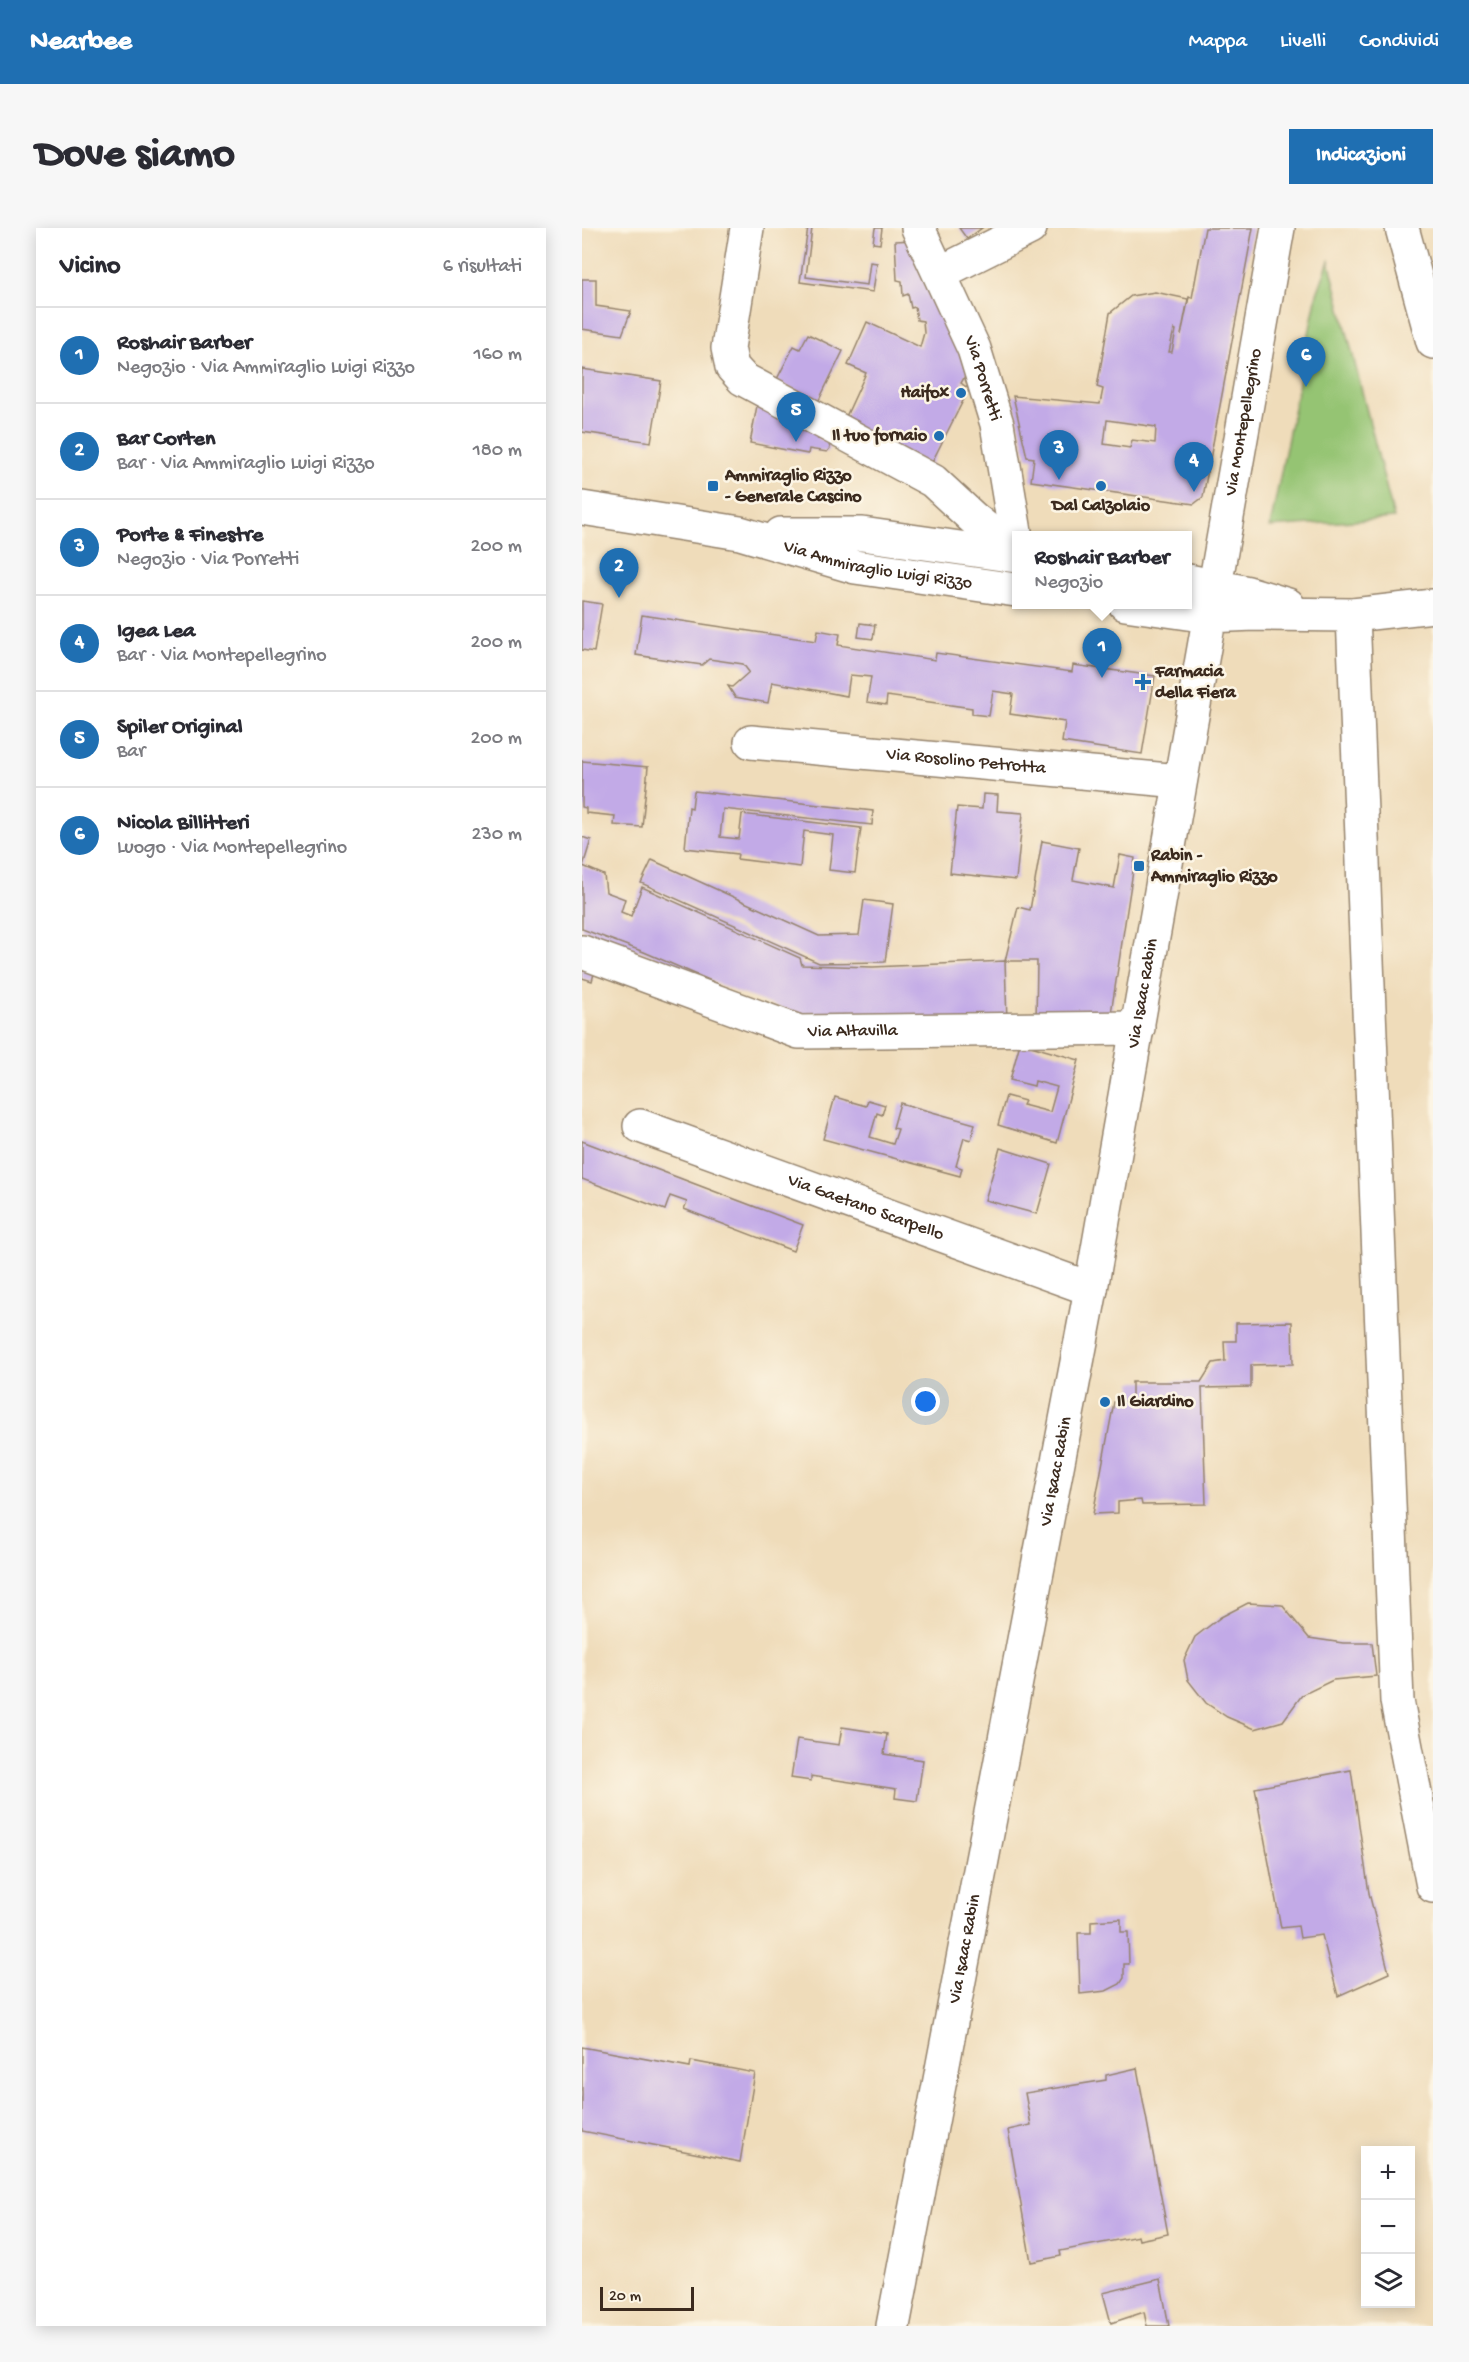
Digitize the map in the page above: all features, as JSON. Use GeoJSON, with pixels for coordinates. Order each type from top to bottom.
{"type":"FeatureCollection","features":[{"type":"Feature","properties":{"kind":"street"},"geometry":{"type":"LineString","coordinates":[[747,228],[728,348],[732,367],[743,379],[933,481],[1012,550]]}},
{"type":"Feature","properties":{"kind":"street","name":"Via Porretti"},"geometry":{"type":"LineString","coordinates":[[918,228],[974,349],[997,424],[1016,531]]}},
{"type":"Feature","properties":{"kind":"street"},"geometry":{"type":"LineString","coordinates":[[940,273],[1030,228]]}},
{"type":"Feature","properties":{"kind":"street","name":"Via Montepellegrino"},"geometry":{"type":"LineString","coordinates":[[1209,616],[1201,583],[1278,228]]}},
{"type":"Feature","properties":{"kind":"street"},"geometry":{"type":"LineString","coordinates":[[1402,228],[1433,342]]}},
{"type":"Feature","properties":{"kind":"street","name":"Via Ammiraglio Luigi Rizzo"},"geometry":{"type":"LineString","coordinates":[[582,508],[740,533],[855,567],[1012,589]]}},
{"type":"Feature","properties":{"kind":"street","name":"Via Ammiraglio Luigi Rizzo"},"geometry":{"type":"LineString","coordinates":[[740,533],[862,534],[1012,553]]}},
{"type":"Feature","properties":{"kind":"street"},"geometry":{"type":"LineString","coordinates":[[1201,583],[1248,592],[1313,614]]}},
{"type":"Feature","properties":{"kind":"street"},"geometry":{"type":"LineString","coordinates":[[1160,609],[1209,616],[1353,615],[1433,606]]}},
{"type":"Feature","properties":{"kind":"street"},"geometry":{"type":"LineString","coordinates":[[1353,615],[1397,1701],[1433,1886]]}},
{"type":"Feature","properties":{"kind":"street","name":"Via Isaac Rabin"},"geometry":{"type":"LineString","coordinates":[[893,2326],[1091,1289],[1209,616]]}},
{"type":"Feature","properties":{"kind":"street","name":"Via Rosolino Petrotta"},"geometry":{"type":"LineString","coordinates":[[751,742],[1180,781]]}},
{"type":"Feature","properties":{"kind":"street","name":"Via Altavilla"},"geometry":{"type":"LineString","coordinates":[[582,952],[799,1032],[1138,1028]]}},
{"type":"Feature","properties":{"kind":"street","name":"Via Gaetano Scarpello"},"geometry":{"type":"LineString","coordinates":[[640,1126],[1091,1289]]}},
{"type":"Feature","properties":{"kind":"green space"},"geometry":{"type":"Polygon","coordinates":[[[1329,261],[1394,518],[1270,527],[1317,294],[1329,261]]]}},
{"type":"Feature","properties":{"kind":"building"},"geometry":{"type":"Polygon","coordinates":[[[808,228],[812,228],[806,277],[867,285],[870,262],[877,263],[873,292],[800,282],[808,228]]]}},
{"type":"Feature","properties":{"kind":"building"},"geometry":{"type":"Polygon","coordinates":[[[875,228],[882,228],[880,244],[873,243],[875,228]]]}},
{"type":"Feature","properties":{"kind":"building"},"geometry":{"type":"Polygon","coordinates":[[[959,228],[982,228],[967,239],[959,228]]]}},
{"type":"Feature","properties":{"kind":"building"},"geometry":{"type":"Polygon","coordinates":[[[1205,228],[1253,228],[1203,497],[1194,504],[1031,481],[1034,458],[1027,457],[1013,396],[1100,404],[1103,389],[1097,387],[1110,313],[1131,296],[1155,292],[1188,299],[1181,335],[1189,297],[1192,298],[1205,228]],[[1174,329],[1169,352],[1172,352],[1176,330],[1174,329]],[[1107,420],[1104,444],[1130,448],[1132,440],[1155,443],[1156,427],[1107,420]]]}},
{"type":"Feature","properties":{"kind":"building"},"geometry":{"type":"Polygon","coordinates":[[[913,240],[968,371],[961,383],[969,389],[930,466],[844,421],[866,373],[848,365],[867,322],[920,347],[924,333],[923,321],[917,320],[915,307],[911,308],[908,294],[903,296],[902,281],[897,280],[895,241],[913,240]]]}},
{"type":"Feature","properties":{"kind":"building"},"geometry":{"type":"Polygon","coordinates":[[[582,279],[596,279],[596,306],[631,311],[622,335],[582,329],[582,279]]]}},
{"type":"Feature","properties":{"kind":"building"},"geometry":{"type":"Polygon","coordinates":[[[808,334],[843,351],[818,402],[776,381],[794,346],[800,349],[808,334]]]}},
{"type":"Feature","properties":{"kind":"building"},"geometry":{"type":"Polygon","coordinates":[[[582,369],[661,381],[651,442],[582,432],[582,369]]]}},
{"type":"Feature","properties":{"kind":"building"},"geometry":{"type":"Polygon","coordinates":[[[758,400],[823,433],[818,439],[828,441],[830,448],[827,452],[809,449],[808,454],[750,443],[758,400]]]}},
{"type":"Feature","properties":{"kind":"building"},"geometry":{"type":"Polygon","coordinates":[[[582,601],[602,604],[594,652],[582,650],[582,601]]]}},
{"type":"Feature","properties":{"kind":"building"},"geometry":{"type":"Polygon","coordinates":[[[642,615],[816,641],[818,630],[840,634],[838,645],[935,660],[936,653],[1072,672],[1073,665],[1155,676],[1142,754],[1062,742],[1065,722],[1010,714],[1013,694],[993,691],[989,716],[972,714],[972,708],[887,696],[886,705],[867,702],[871,677],[850,675],[847,696],[772,682],[768,703],[735,697],[728,686],[732,687],[749,672],[743,664],[709,659],[702,665],[636,655],[642,615]]]}},
{"type":"Feature","properties":{"kind":"building"},"geometry":{"type":"Polygon","coordinates":[[[860,623],[875,625],[873,639],[858,637],[860,623]]]}},
{"type":"Feature","properties":{"kind":"building"},"geometry":{"type":"Polygon","coordinates":[[[582,761],[648,767],[642,827],[614,825],[615,816],[586,813],[586,808],[582,807],[582,761]]]}},
{"type":"Feature","properties":{"kind":"building"},"geometry":{"type":"Polygon","coordinates":[[[694,791],[873,811],[872,825],[723,809],[720,837],[739,839],[742,814],[861,828],[855,873],[829,870],[833,835],[804,831],[800,867],[737,859],[738,854],[685,848],[689,807],[692,808],[694,791]]]}},
{"type":"Feature","properties":{"kind":"building"},"geometry":{"type":"Polygon","coordinates":[[[983,794],[998,795],[997,811],[1023,813],[1016,880],[950,873],[957,807],[982,809],[983,794]]]}},
{"type":"Feature","properties":{"kind":"building"},"geometry":{"type":"Polygon","coordinates":[[[582,837],[591,840],[583,866],[604,875],[606,892],[625,899],[621,912],[631,916],[642,887],[800,958],[802,965],[873,967],[1005,961],[1007,1022],[827,1025],[737,992],[644,952],[582,929],[582,837]]]}},
{"type":"Feature","properties":{"kind":"building"},"geometry":{"type":"Polygon","coordinates":[[[1042,841],[1079,848],[1073,880],[1114,888],[1120,855],[1135,858],[1110,1020],[1036,1021],[1037,961],[1005,961],[1018,907],[1030,910],[1042,841]]]}},
{"type":"Feature","properties":{"kind":"building"},"geometry":{"type":"Polygon","coordinates":[[[652,860],[819,936],[859,935],[864,900],[893,904],[885,962],[819,963],[641,883],[652,860]]]}},
{"type":"Feature","properties":{"kind":"building"},"geometry":{"type":"Polygon","coordinates":[[[582,954],[598,959],[592,981],[582,978],[582,954]]]}},
{"type":"Feature","properties":{"kind":"building"},"geometry":{"type":"Polygon","coordinates":[[[1020,1043],[1079,1060],[1057,1143],[998,1125],[1006,1096],[1025,1101],[1023,1105],[1050,1112],[1057,1087],[1035,1081],[1034,1086],[1010,1080],[1020,1043]]]}},
{"type":"Feature","properties":{"kind":"building"},"geometry":{"type":"Polygon","coordinates":[[[835,1097],[866,1106],[868,1100],[885,1105],[882,1115],[877,1113],[870,1137],[893,1144],[898,1129],[893,1128],[900,1103],[975,1124],[971,1140],[964,1138],[956,1166],[962,1168],[960,1176],[823,1139],[835,1097]]]}},
{"type":"Feature","properties":{"kind":"building"},"geometry":{"type":"Polygon","coordinates":[[[582,1141],[803,1225],[793,1251],[684,1209],[687,1202],[670,1196],[665,1210],[582,1179],[582,1141]]]}},
{"type":"Feature","properties":{"kind":"building"},"geometry":{"type":"Polygon","coordinates":[[[1000,1148],[1051,1164],[1037,1214],[985,1200],[1000,1148]]]}},
{"type":"Feature","properties":{"kind":"building"},"geometry":{"type":"Polygon","coordinates":[[[1292,1322],[1293,1364],[1251,1365],[1251,1387],[1202,1388],[1206,1504],[1142,1505],[1141,1500],[1118,1502],[1118,1513],[1093,1514],[1114,1402],[1132,1401],[1132,1382],[1201,1382],[1213,1363],[1225,1361],[1224,1341],[1236,1341],[1236,1323],[1292,1322]]]}},
{"type":"Feature","properties":{"kind":"building"},"geometry":{"type":"Polygon","coordinates":[[[1248,1603],[1282,1605],[1309,1638],[1343,1643],[1372,1643],[1376,1676],[1333,1680],[1302,1695],[1283,1721],[1255,1729],[1227,1717],[1206,1703],[1188,1680],[1184,1660],[1195,1637],[1221,1617],[1248,1603]]]}},
{"type":"Feature","properties":{"kind":"building"},"geometry":{"type":"Polygon","coordinates":[[[842,1727],[887,1734],[884,1754],[923,1760],[917,1801],[895,1798],[896,1789],[811,1776],[811,1781],[791,1778],[797,1739],[839,1745],[842,1727]]]}},
{"type":"Feature","properties":{"kind":"building"},"geometry":{"type":"Polygon","coordinates":[[[1351,1770],[1369,1893],[1389,1973],[1338,1996],[1322,1935],[1300,1938],[1298,1926],[1281,1928],[1255,1788],[1351,1770]]]}},
{"type":"Feature","properties":{"kind":"building"},"geometry":{"type":"Polygon","coordinates":[[[1121,1919],[1121,1932],[1128,1932],[1129,1964],[1124,1964],[1124,1978],[1120,1984],[1106,1991],[1080,1994],[1078,1933],[1091,1933],[1091,1921],[1121,1919]]]}},
{"type":"Feature","properties":{"kind":"building"},"geometry":{"type":"Polygon","coordinates":[[[582,2047],[690,2067],[691,2061],[755,2073],[740,2162],[582,2131],[582,2047]]]}},
{"type":"Feature","properties":{"kind":"building"},"geometry":{"type":"Polygon","coordinates":[[[1137,2068],[1168,2234],[1139,2240],[1138,2236],[1060,2251],[1061,2256],[1031,2262],[1008,2130],[1031,2125],[1025,2093],[1106,2080],[1106,2075],[1137,2068]]]}},
{"type":"Feature","properties":{"kind":"building"},"geometry":{"type":"Polygon","coordinates":[[[1160,2279],[1169,2326],[1147,2326],[1144,2312],[1111,2323],[1103,2293],[1160,2279]]]}},
{"type":"Feature","properties":{"kind":"place","name":"Nicola Billitteri"},"geometry":{"type":"Point","coordinates":[1306,387]}},
{"type":"Feature","properties":{"kind":"place","name":"Haifox"},"geometry":{"type":"Point","coordinates":[961,393]}},
{"type":"Feature","properties":{"kind":"place","name":"Il tuo fornaio"},"geometry":{"type":"Point","coordinates":[939,436]}},
{"type":"Feature","properties":{"kind":"place","name":"Spiler Original"},"geometry":{"type":"Point","coordinates":[796,442]}},
{"type":"Feature","properties":{"kind":"place","name":"Porte & Finestre"},"geometry":{"type":"Point","coordinates":[1059,480]}},
{"type":"Feature","properties":{"kind":"place","name":"Ammiraglio Rizzo - Generale Cascino"},"geometry":{"type":"Point","coordinates":[713,486]}},
{"type":"Feature","properties":{"kind":"place","name":"Dal Calzolaio"},"geometry":{"type":"Point","coordinates":[1101,486]}},
{"type":"Feature","properties":{"kind":"place","name":"Igea Lea"},"geometry":{"type":"Point","coordinates":[1194,492]}},
{"type":"Feature","properties":{"kind":"place","name":"Bar Corten"},"geometry":{"type":"Point","coordinates":[619,598]}},
{"type":"Feature","properties":{"kind":"place","name":"Roshair Barber"},"geometry":{"type":"Point","coordinates":[1102,678]}},
{"type":"Feature","properties":{"kind":"place","name":"Farmacia della Fiera"},"geometry":{"type":"Point","coordinates":[1143,682]}},
{"type":"Feature","properties":{"kind":"place","name":"Rabin - Ammiraglio Rizzo"},"geometry":{"type":"Point","coordinates":[1139,866]}},
{"type":"Feature","properties":{"kind":"place","name":"Il Giardino"},"geometry":{"type":"Point","coordinates":[1105,1402]}}]}
